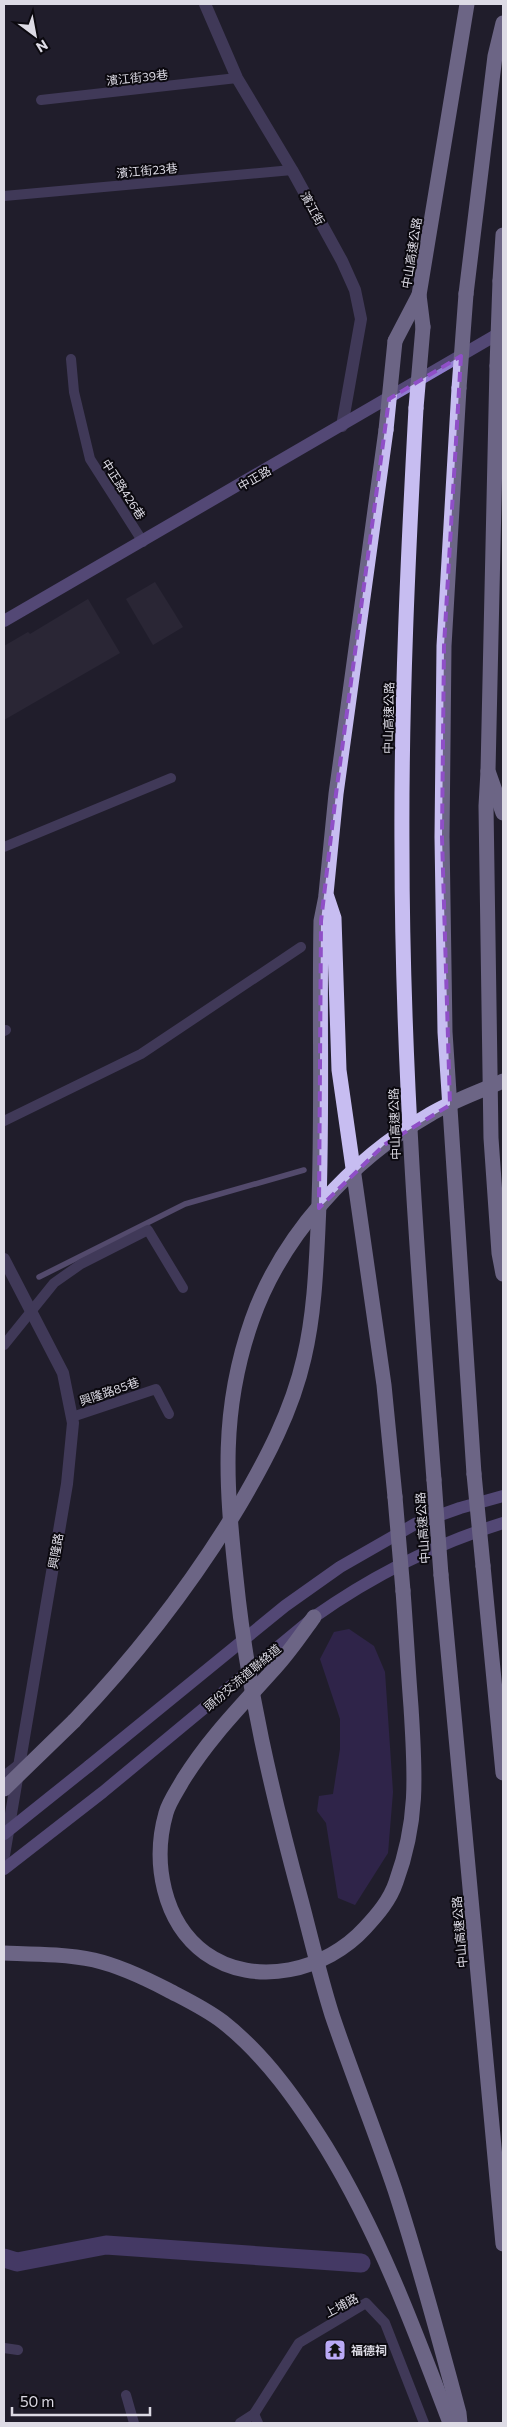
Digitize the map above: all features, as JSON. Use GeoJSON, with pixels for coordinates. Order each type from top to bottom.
{"type":"FeatureCollection","features":[{"type":"Feature","properties":{"kind":"highway","name":"中山高速公路"},"geometry":{"type":"LineString","coordinates":[[467,4],[419,296],[423,327],[416,408],[403,682],[402,852],[411,1172],[440,1575],[503,2244]]}},
{"type":"Feature","properties":{"kind":"highway"},"geometry":{"type":"LineString","coordinates":[[503,23],[495,56],[466,294],[459,388],[444,646],[442,866],[445,1032],[474,1474],[503,1773]]}},
{"type":"Feature","properties":{"kind":"highway"},"geometry":{"type":"LineString","coordinates":[[503,235],[496,366],[486,806],[490,1138],[499,1253],[503,1274]]}},
{"type":"Feature","properties":{"kind":"highway"},"geometry":{"type":"LineString","coordinates":[[4,1789],[74,1721],[129,1662],[165,1617],[209,1556],[260,1469],[286,1416],[304,1358],[315,1279],[320,1186],[321,921],[326,894],[336,794],[386,430],[395,341],[419,296]]}},
{"type":"Feature","properties":{"kind":"highway"},"geometry":{"type":"LineString","coordinates":[[488,771],[503,814]]}},
{"type":"Feature","properties":{"kind":"highway"},"geometry":{"type":"LineString","coordinates":[[314,1618],[276,1667],[206,1744],[177,1790],[166,1812],[160,1861],[169,1906],[180,1926],[206,1953],[225,1963],[246,1969],[287,1972],[316,1962],[356,1938],[383,1909],[396,1884],[412,1823],[416,1785],[396,1496],[384,1385],[339,1070],[334,918],[326,894]]}},
{"type":"Feature","properties":{"kind":"highway"},"geometry":{"type":"LineString","coordinates":[[460,2423],[459,2413],[426,2292],[362,2092],[332,2014],[274,1801],[257,1728],[243,1645],[229,1513],[227,1434],[232,1395],[253,1318],[292,1242],[313,1215],[350,1174],[384,1144],[430,1114],[503,1081]]}},
{"type":"Feature","properties":{"kind":"highway"},"geometry":{"type":"LineString","coordinates":[[4,1953],[37,1954],[95,1960],[125,1970],[195,2004],[223,2022],[258,2054],[312,2123],[354,2194],[400,2293],[450,2423]]}},
{"type":"Feature","properties":{"kind":"main road","name":"中正路"},"geometry":{"type":"LineString","coordinates":[[4,621],[144,542],[503,332]]}},
{"type":"Feature","properties":{"kind":"main road"},"geometry":{"type":"LineString","coordinates":[[4,1834],[285,1606],[340,1567],[415,1524],[460,1508],[503,1496]]}},
{"type":"Feature","properties":{"kind":"main road","name":"頭份交流道聯絡道"},"geometry":{"type":"LineString","coordinates":[[4,1870],[103,1792],[314,1618],[347,1594],[416,1556],[463,1535],[503,1523]]}},
{"type":"Feature","properties":{"kind":"street","name":"濱江街"},"geometry":{"type":"LineString","coordinates":[[205,4],[237,78],[292,170],[342,261],[355,290],[361,319],[342,426]]}},
{"type":"Feature","properties":{"kind":"street","name":"興隆路"},"geometry":{"type":"LineString","coordinates":[[4,1259],[63,1373],[72,1417],[67,1484],[4,1855]]}},
{"type":"Feature","properties":{"kind":"lane","name":"濱江街39巷"},"geometry":{"type":"LineString","coordinates":[[41,100],[237,78]]}},
{"type":"Feature","properties":{"kind":"lane","name":"濱江街23巷"},"geometry":{"type":"LineString","coordinates":[[4,196],[292,170]]}},
{"type":"Feature","properties":{"kind":"lane","name":"中正路426巷"},"geometry":{"type":"LineString","coordinates":[[70,359],[74,392],[90,459],[144,542]]}},
{"type":"Feature","properties":{"kind":"lane"},"geometry":{"type":"LineString","coordinates":[[4,847],[171,778]]}},
{"type":"Feature","properties":{"kind":"lane"},"geometry":{"type":"LineString","coordinates":[[4,1121],[141,1054],[301,947]]}},
{"type":"Feature","properties":{"kind":"lane"},"geometry":{"type":"LineString","coordinates":[[4,1345],[54,1283],[81,1264],[148,1230],[183,1288]]}},
{"type":"Feature","properties":{"kind":"lane","name":"興隆路85巷"},"geometry":{"type":"LineString","coordinates":[[72,1417],[156,1389],[169,1414]]}},
{"type":"Feature","properties":{"kind":"lane"},"geometry":{"type":"LineString","coordinates":[[4,1776],[18,1765]]}},
{"type":"Feature","properties":{"kind":"lane","name":"上埔路"},"geometry":{"type":"LineString","coordinates":[[240,2423],[256,2419],[299,2343],[366,2303],[385,2323],[424,2423]]}},
{"type":"Feature","properties":{"kind":"lane"},"geometry":{"type":"LineString","coordinates":[[4,2348],[18,2350]]}},
{"type":"Feature","properties":{"kind":"lane"},"geometry":{"type":"LineString","coordinates":[[126,2394],[134,2423]]}},
{"type":"Feature","properties":{"kind":"highlighted area"},"geometry":{"type":"Polygon","coordinates":[[[461,356],[444,646],[442,837],[450,1105],[384,1145],[319,1208],[321,921],[336,794],[389,399],[461,356]]]}},
{"type":"Feature","properties":{"kind":"shaded area"},"geometry":{"type":"Polygon","coordinates":[[[349,1629],[374,1646],[385,1672],[393,1792],[388,1853],[355,1905],[338,1898],[326,1823],[317,1811],[319,1796],[333,1794],[340,1749],[340,1719],[320,1659],[334,1632],[349,1629]]]}},
{"type":"Feature","properties":{"kind":"building"},"geometry":{"type":"Polygon","coordinates":[[[155,582],[183,627],[153,645],[126,599],[155,582]]]}},
{"type":"Feature","properties":{"kind":"building"},"geometry":{"type":"Polygon","coordinates":[[[88,599],[120,653],[4,720],[4,646],[28,632],[30,634],[88,599]]]}},
{"type":"Feature","properties":{"kind":"waterway"},"geometry":{"type":"LineString","coordinates":[[39,1277],[185,1204],[304,1170]]}},
{"type":"Feature","properties":{"kind":"waterway"},"geometry":{"type":"LineString","coordinates":[[4,2258],[17,2262],[106,2245],[361,2263]]}},
{"type":"Feature","properties":{"kind":"place","name":"福德祠"},"geometry":{"type":"Point","coordinates":[335,2350]}}]}
